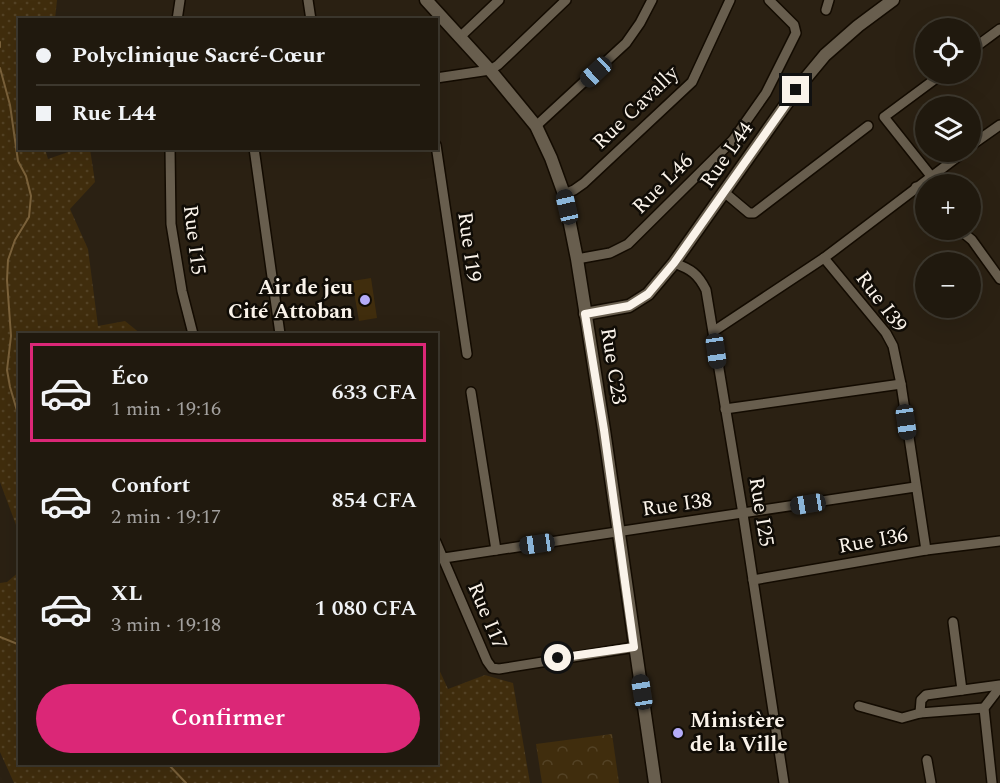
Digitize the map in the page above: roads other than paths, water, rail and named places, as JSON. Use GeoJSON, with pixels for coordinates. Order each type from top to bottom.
{"type":"FeatureCollection","features":[{"type":"Feature","properties":{"kind":"street"},"geometry":{"type":"LineString","coordinates":[[177,18],[180,0]]}},
{"type":"Feature","properties":{"kind":"street"},"geometry":{"type":"LineString","coordinates":[[308,0],[311,18]]}},
{"type":"Feature","properties":{"kind":"street","name":"Rue C23"},"geometry":{"type":"LineString","coordinates":[[426,0],[537,126],[564,194],[577,259],[656,783]]}},
{"type":"Feature","properties":{"kind":"street"},"geometry":{"type":"LineString","coordinates":[[460,37],[499,0]]}},
{"type":"Feature","properties":{"kind":"street"},"geometry":{"type":"LineString","coordinates":[[438,78],[490,70],[566,0]]}},
{"type":"Feature","properties":{"kind":"street"},"geometry":{"type":"LineString","coordinates":[[537,126],[626,44],[652,0]]}},
{"type":"Feature","properties":{"kind":"street","name":"Rue Cavally"},"geometry":{"type":"LineString","coordinates":[[564,194],[584,183],[692,82],[730,0]]}},
{"type":"Feature","properties":{"kind":"street","name":"Rue L46"},"geometry":{"type":"LineString","coordinates":[[577,259],[610,253],[628,244],[733,140],[766,93],[796,33],[794,25],[770,0]]}},
{"type":"Feature","properties":{"kind":"street"},"geometry":{"type":"LineString","coordinates":[[826,10],[829,0]]}},
{"type":"Feature","properties":{"kind":"street","name":"Rue L44"},"geometry":{"type":"LineString","coordinates":[[585,314],[629,306],[648,294],[674,263],[796,90],[825,56],[858,26],[893,0]]}},
{"type":"Feature","properties":{"kind":"street"},"geometry":{"type":"LineString","coordinates":[[981,43],[1000,29]]}},
{"type":"Feature","properties":{"kind":"street"},"geometry":{"type":"LineString","coordinates":[[929,84],[884,117],[929,174]]}},
{"type":"Feature","properties":{"kind":"street"},"geometry":{"type":"LineString","coordinates":[[981,138],[1000,125]]}},
{"type":"Feature","properties":{"kind":"street"},"geometry":{"type":"LineString","coordinates":[[724,192],[749,213],[754,213],[868,126]]}},
{"type":"Feature","properties":{"kind":"street","name":"Rue I15"},"geometry":{"type":"LineString","coordinates":[[170,150],[171,225],[182,291],[193,333]]}},
{"type":"Feature","properties":{"kind":"street"},"geometry":{"type":"LineString","coordinates":[[254,150],[280,333]]}},
{"type":"Feature","properties":{"kind":"street","name":"Rue I19"},"geometry":{"type":"LineString","coordinates":[[437,150],[466,354]]}},
{"type":"Feature","properties":{"kind":"street"},"geometry":{"type":"LineString","coordinates":[[934,174],[950,162]]}},
{"type":"Feature","properties":{"kind":"street"},"geometry":{"type":"LineString","coordinates":[[714,331],[824,258],[915,188]]}},
{"type":"Feature","properties":{"kind":"street"},"geometry":{"type":"LineString","coordinates":[[972,240],[1000,279]]}},
{"type":"Feature","properties":{"kind":"street","name":"Rue I39"},"geometry":{"type":"LineString","coordinates":[[824,258],[886,333],[893,346],[901,384],[926,550]]}},
{"type":"Feature","properties":{"kind":"street","name":"Rue I25"},"geometry":{"type":"LineString","coordinates":[[674,263],[691,269],[700,278],[706,290],[784,783]]}},
{"type":"Feature","properties":{"kind":"street"},"geometry":{"type":"LineString","coordinates":[[725,410],[901,384]]}},
{"type":"Feature","properties":{"kind":"street"},"geometry":{"type":"LineString","coordinates":[[471,392],[496,550]]}},
{"type":"Feature","properties":{"kind":"street","name":"Rue I38"},"geometry":{"type":"LineString","coordinates":[[444,558],[915,487]]}},
{"type":"Feature","properties":{"kind":"street","name":"Rue I36"},"geometry":{"type":"LineString","coordinates":[[753,580],[926,550],[1000,541]]}},
{"type":"Feature","properties":{"kind":"street","name":"Rue I17"},"geometry":{"type":"LineString","coordinates":[[438,546],[492,668],[499,669],[634,647]]}},
{"type":"Feature","properties":{"kind":"street"},"geometry":{"type":"LineString","coordinates":[[953,621],[962,690]]}},
{"type":"Feature","properties":{"kind":"street"},"geometry":{"type":"LineString","coordinates":[[920,713],[921,700],[926,695],[1000,686]]}},
{"type":"Feature","properties":{"kind":"street"},"geometry":{"type":"LineString","coordinates":[[992,783],[984,708],[1000,686]]}},
{"type":"Feature","properties":{"kind":"street"},"geometry":{"type":"LineString","coordinates":[[859,706],[902,718],[920,713],[984,708]]}},
{"type":"Feature","properties":{"kind":"street"},"geometry":{"type":"LineString","coordinates":[[927,760],[931,783]]}},
{"type":"Feature","properties":{"kind":"street"},"geometry":{"type":"LineString","coordinates":[[989,767],[1000,764]]}},
{"type":"Feature","properties":{"kind":"waterway"},"geometry":{"type":"LineString","coordinates":[[0,42],[0,47]]}},
{"type":"Feature","properties":{"kind":"waterway"},"geometry":{"type":"LineString","coordinates":[[0,68],[10,105],[18,161],[26,176],[31,196],[29,217],[15,240],[8,260],[11,336],[7,370],[18,414]]}},
{"type":"Feature","properties":{"kind":"waterway"},"geometry":{"type":"LineString","coordinates":[[0,637],[18,644]]}},
{"type":"Feature","properties":{"kind":"waterway"},"geometry":{"type":"LineString","coordinates":[[169,765],[186,783]]}},
{"type":"Feature","properties":{"kind":"place","name":"Air de jeu Cité Attoban"},"geometry":{"type":"Point","coordinates":[365,300]}},
{"type":"Feature","properties":{"kind":"place","name":"Ministère de la Ville"},"geometry":{"type":"Point","coordinates":[678,733]}}]}
